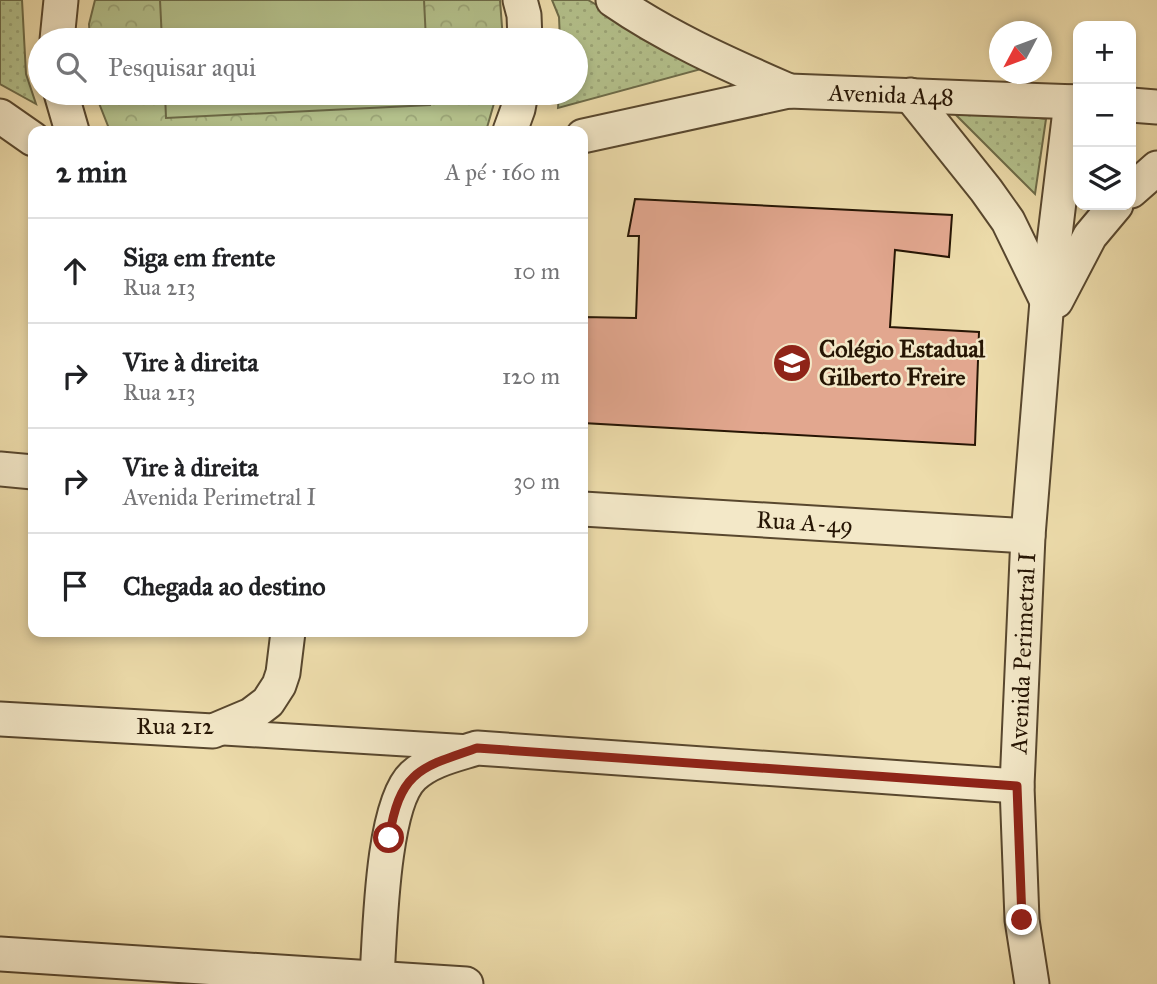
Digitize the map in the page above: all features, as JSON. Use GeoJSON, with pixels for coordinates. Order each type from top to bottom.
{"type":"FeatureCollection","features":[{"type":"Feature","properties":{"kind":"street"},"geometry":{"type":"LineString","coordinates":[[58,28],[61,0]]}},
{"type":"Feature","properties":{"kind":"street"},"geometry":{"type":"LineString","coordinates":[[520,0],[525,28]]}},
{"type":"Feature","properties":{"kind":"street","name":"Avenida A48"},"geometry":{"type":"LineString","coordinates":[[613,0],[703,54],[789,91]]}},
{"type":"Feature","properties":{"kind":"street","name":"Avenida A48"},"geometry":{"type":"LineString","coordinates":[[588,135],[789,91],[1073,102]]}},
{"type":"Feature","properties":{"kind":"street"},"geometry":{"type":"LineString","coordinates":[[910,95],[986,190],[1008,222],[1046,311]]}},
{"type":"Feature","properties":{"kind":"street"},"geometry":{"type":"LineString","coordinates":[[64,105],[71,126]]}},
{"type":"Feature","properties":{"kind":"street"},"geometry":{"type":"LineString","coordinates":[[512,126],[519,105]]}},
{"type":"Feature","properties":{"kind":"street"},"geometry":{"type":"LineString","coordinates":[[1136,106],[1157,107]]}},
{"type":"Feature","properties":{"kind":"street"},"geometry":{"type":"LineString","coordinates":[[0,116],[28,136]]}},
{"type":"Feature","properties":{"kind":"street","name":"Avenida Perimetral I"},"geometry":{"type":"LineString","coordinates":[[1032,984],[1022,920],[1017,786],[1028,536],[1046,311],[1073,116]]}},
{"type":"Feature","properties":{"kind":"street"},"geometry":{"type":"LineString","coordinates":[[1136,187],[1157,168]]}},
{"type":"Feature","properties":{"kind":"street","name":"Avenida Perimetral I"},"geometry":{"type":"LineString","coordinates":[[1046,311],[1085,244],[1112,210]]}},
{"type":"Feature","properties":{"kind":"street"},"geometry":{"type":"LineString","coordinates":[[0,469],[28,472]]}},
{"type":"Feature","properties":{"kind":"street","name":"Rua A-49"},"geometry":{"type":"LineString","coordinates":[[588,509],[1028,536]]}},
{"type":"Feature","properties":{"kind":"street","name":"Rua 212"},"geometry":{"type":"LineString","coordinates":[[0,719],[213,732],[256,712],[273,695],[283,673],[287,637]]}},
{"type":"Feature","properties":{"kind":"street"},"geometry":{"type":"LineString","coordinates":[[213,732],[1017,786]]}},
{"type":"Feature","properties":{"kind":"street"},"geometry":{"type":"LineString","coordinates":[[377,977],[389,838],[393,813],[400,794],[410,779],[428,766],[477,748]]}},
{"type":"Feature","properties":{"kind":"street"},"geometry":{"type":"LineString","coordinates":[[0,954],[466,984]]}},
{"type":"Feature","properties":{"kind":"green space"},"geometry":{"type":"Polygon","coordinates":[[[0,0],[22,0],[28,100],[0,84],[0,0]]]}},
{"type":"Feature","properties":{"kind":"green space"},"geometry":{"type":"Polygon","coordinates":[[[95,0],[500,0],[502,28],[89,28],[95,0]]]}},
{"type":"Feature","properties":{"kind":"green space"},"geometry":{"type":"Polygon","coordinates":[[[160,0],[424,0],[425,28],[161,28],[160,0]]]}},
{"type":"Feature","properties":{"kind":"green space"},"geometry":{"type":"Polygon","coordinates":[[[552,0],[588,0],[705,68],[588,100],[588,28],[559,28],[559,17],[552,0]]]}},
{"type":"Feature","properties":{"kind":"green space"},"geometry":{"type":"Polygon","coordinates":[[[100,105],[494,105],[487,126],[108,126],[100,105]]]}},
{"type":"Feature","properties":{"kind":"green space"},"geometry":{"type":"Polygon","coordinates":[[[165,105],[430,105],[166,118],[165,105]]]}},
{"type":"Feature","properties":{"kind":"green space"},"geometry":{"type":"Polygon","coordinates":[[[947,106],[1046,119],[1035,194],[947,106]]]}},
{"type":"Feature","properties":{"kind":"building"},"geometry":{"type":"Polygon","coordinates":[[[635,199],[952,215],[949,257],[895,250],[890,327],[979,332],[975,445],[588,423],[588,317],[636,318],[639,236],[628,236],[635,199]]]}},
{"type":"Feature","properties":{"kind":"place","name":"Colégio Estadual Gilberto Freire"},"geometry":{"type":"Point","coordinates":[792,363]}},
{"type":"Feature","properties":{"kind":"route"},"geometry":{"type":"LineString","coordinates":[[389,838],[393,813],[400,794],[410,779],[440,760],[477,748],[1017,786],[1022,920]]}}]}
